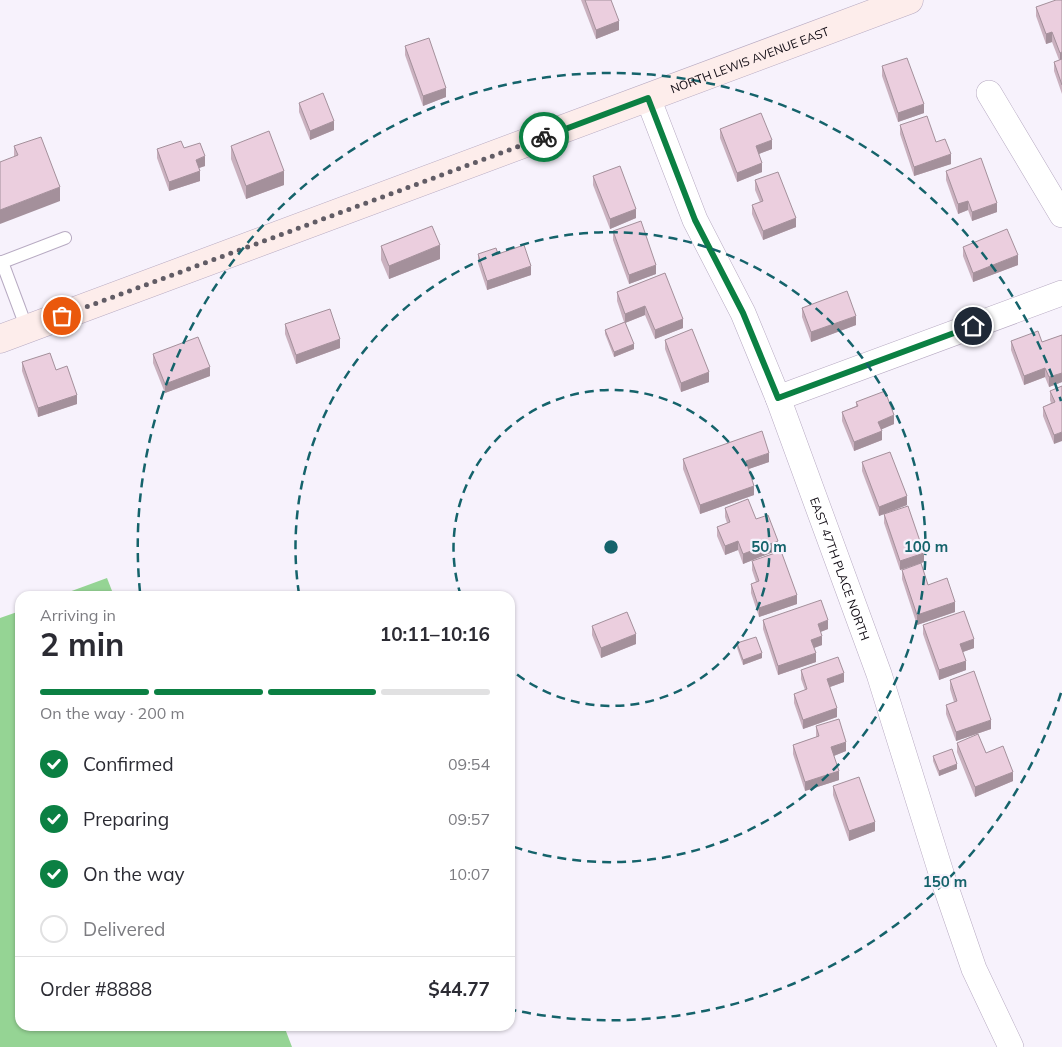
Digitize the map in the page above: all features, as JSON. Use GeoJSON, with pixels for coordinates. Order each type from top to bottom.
{"type":"FeatureCollection","features":[{"type":"Feature","properties":{"kind":"main road","name":"NORTH LEWIS AVENUE EAST"},"geometry":{"type":"LineString","coordinates":[[0,339],[909,0]]}},
{"type":"Feature","properties":{"kind":"street"},"geometry":{"type":"LineString","coordinates":[[989,93],[1062,215]]}},
{"type":"Feature","properties":{"kind":"street","name":"EAST 47TH PLACE NORTH"},"geometry":{"type":"LineString","coordinates":[[648,98],[695,220],[743,313],[778,398],[879,674],[940,870],[974,969],[1011,1047]]}},
{"type":"Feature","properties":{"kind":"street"},"geometry":{"type":"LineString","coordinates":[[778,398],[1062,293]]}},
{"type":"Feature","properties":{"kind":"lane"},"geometry":{"type":"LineString","coordinates":[[27,329],[1,263],[65,238]]}},
{"type":"Feature","properties":{"kind":"green space"},"geometry":{"type":"Polygon","coordinates":[[[107,578],[112,591],[72,591],[107,578]]]}},
{"type":"Feature","properties":{"kind":"green space"},"geometry":{"type":"Polygon","coordinates":[[[15,613],[15,1031],[286,1031],[292,1047],[0,1047],[0,618],[15,613]]]}},
{"type":"Feature","properties":{"kind":"building"},"geometry":{"type":"Polygon","coordinates":[[[585,0],[611,0],[619,21],[596,30],[585,0]]]}},
{"type":"Feature","properties":{"kind":"building"},"geometry":{"type":"Polygon","coordinates":[[[1056,0],[1062,0],[1062,52],[1060,53],[1052,32],[1046,34],[1036,7],[1056,0]]]}},
{"type":"Feature","properties":{"kind":"building"},"geometry":{"type":"Polygon","coordinates":[[[429,38],[446,88],[423,96],[405,46],[429,38]]]}},
{"type":"Feature","properties":{"kind":"building"},"geometry":{"type":"Polygon","coordinates":[[[907,58],[924,104],[898,113],[882,66],[907,58]]]}},
{"type":"Feature","properties":{"kind":"building"},"geometry":{"type":"Polygon","coordinates":[[[1062,59],[1062,85],[1054,62],[1062,59]]]}},
{"type":"Feature","properties":{"kind":"building"},"geometry":{"type":"Polygon","coordinates":[[[323,93],[334,121],[310,131],[299,103],[323,93]]]}},
{"type":"Feature","properties":{"kind":"building"},"geometry":{"type":"Polygon","coordinates":[[[761,113],[772,140],[756,146],[762,163],[737,173],[720,129],[761,113]]]}},
{"type":"Feature","properties":{"kind":"building"},"geometry":{"type":"Polygon","coordinates":[[[927,116],[936,142],[945,139],[951,154],[914,167],[900,125],[927,116]]]}},
{"type":"Feature","properties":{"kind":"building"},"geometry":{"type":"Polygon","coordinates":[[[269,131],[284,171],[246,186],[231,146],[269,131]]]}},
{"type":"Feature","properties":{"kind":"building"},"geometry":{"type":"Polygon","coordinates":[[[41,137],[60,187],[0,210],[0,162],[18,155],[14,146],[41,137]]]}},
{"type":"Feature","properties":{"kind":"building"},"geometry":{"type":"Polygon","coordinates":[[[181,141],[184,148],[200,143],[205,156],[196,160],[200,171],[169,182],[157,149],[181,141]]]}},
{"type":"Feature","properties":{"kind":"building"},"geometry":{"type":"Polygon","coordinates":[[[981,158],[997,203],[972,212],[968,201],[958,204],[946,171],[981,158]]]}},
{"type":"Feature","properties":{"kind":"building"},"geometry":{"type":"Polygon","coordinates":[[[620,166],[636,209],[610,219],[593,176],[620,166]]]}},
{"type":"Feature","properties":{"kind":"building"},"geometry":{"type":"Polygon","coordinates":[[[778,172],[796,218],[763,231],[752,205],[763,201],[755,180],[778,172]]]}},
{"type":"Feature","properties":{"kind":"building"},"geometry":{"type":"Polygon","coordinates":[[[641,221],[656,265],[629,275],[613,231],[641,221]]]}},
{"type":"Feature","properties":{"kind":"building"},"geometry":{"type":"Polygon","coordinates":[[[432,226],[440,245],[389,266],[381,246],[432,226]]]}},
{"type":"Feature","properties":{"kind":"building"},"geometry":{"type":"Polygon","coordinates":[[[1007,229],[1018,255],[973,273],[963,247],[1007,229]]]}},
{"type":"Feature","properties":{"kind":"building"},"geometry":{"type":"Polygon","coordinates":[[[524,245],[531,266],[487,281],[478,254],[496,248],[498,254],[524,245]]]}},
{"type":"Feature","properties":{"kind":"building"},"geometry":{"type":"Polygon","coordinates":[[[665,273],[683,319],[655,330],[645,306],[625,314],[617,292],[665,273]]]}},
{"type":"Feature","properties":{"kind":"building"},"geometry":{"type":"Polygon","coordinates":[[[847,291],[856,316],[811,332],[802,308],[847,291]]]}},
{"type":"Feature","properties":{"kind":"building"},"geometry":{"type":"Polygon","coordinates":[[[330,309],[340,339],[296,355],[285,324],[330,309]]]}},
{"type":"Feature","properties":{"kind":"building"},"geometry":{"type":"Polygon","coordinates":[[[625,322],[634,344],[614,352],[605,330],[625,322]]]}},
{"type":"Feature","properties":{"kind":"building"},"geometry":{"type":"Polygon","coordinates":[[[692,329],[709,372],[681,383],[665,340],[692,329]]]}},
{"type":"Feature","properties":{"kind":"building"},"geometry":{"type":"Polygon","coordinates":[[[1038,331],[1042,342],[1062,335],[1062,373],[1049,377],[1045,368],[1024,376],[1011,341],[1038,331]]]}},
{"type":"Feature","properties":{"kind":"building"},"geometry":{"type":"Polygon","coordinates":[[[198,337],[210,367],[165,384],[153,354],[198,337]]]}},
{"type":"Feature","properties":{"kind":"building"},"geometry":{"type":"Polygon","coordinates":[[[50,353],[56,370],[67,366],[77,395],[38,408],[22,362],[50,353]]]}},
{"type":"Feature","properties":{"kind":"building"},"geometry":{"type":"Polygon","coordinates":[[[1062,386],[1062,432],[1054,435],[1043,407],[1055,402],[1050,391],[1062,386]]]}},
{"type":"Feature","properties":{"kind":"building"},"geometry":{"type":"Polygon","coordinates":[[[885,391],[894,415],[878,422],[882,431],[854,442],[842,412],[858,406],[856,402],[885,391]]]}},
{"type":"Feature","properties":{"kind":"building"},"geometry":{"type":"Polygon","coordinates":[[[762,431],[769,453],[746,461],[754,486],[700,505],[683,459],[762,431]]]}},
{"type":"Feature","properties":{"kind":"building"},"geometry":{"type":"Polygon","coordinates":[[[890,452],[907,496],[879,507],[862,462],[890,452]]]}},
{"type":"Feature","properties":{"kind":"building"},"geometry":{"type":"Polygon","coordinates":[[[748,499],[756,519],[768,515],[778,541],[743,554],[738,541],[725,546],[717,527],[730,522],[725,508],[748,499]]]}},
{"type":"Feature","properties":{"kind":"building"},"geometry":{"type":"Polygon","coordinates":[[[908,506],[924,553],[900,561],[884,514],[908,506]]]}},
{"type":"Feature","properties":{"kind":"building"},"geometry":{"type":"Polygon","coordinates":[[[781,551],[797,595],[759,608],[751,584],[759,581],[752,561],[781,551]]]}},
{"type":"Feature","properties":{"kind":"building"},"geometry":{"type":"Polygon","coordinates":[[[921,563],[928,585],[947,578],[955,602],[917,615],[902,570],[921,563]]]}},
{"type":"Feature","properties":{"kind":"building"},"geometry":{"type":"Polygon","coordinates":[[[821,600],[828,620],[818,624],[822,636],[811,640],[816,653],[778,666],[763,620],[821,600]]]}},
{"type":"Feature","properties":{"kind":"building"},"geometry":{"type":"Polygon","coordinates":[[[964,611],[974,639],[960,644],[966,661],[939,670],[923,625],[964,611]]]}},
{"type":"Feature","properties":{"kind":"building"},"geometry":{"type":"Polygon","coordinates":[[[627,612],[636,634],[601,648],[592,626],[627,612]]]}},
{"type":"Feature","properties":{"kind":"building"},"geometry":{"type":"Polygon","coordinates":[[[756,637],[762,653],[743,660],[737,643],[756,637]]]}},
{"type":"Feature","properties":{"kind":"building"},"geometry":{"type":"Polygon","coordinates":[[[838,657],[844,673],[827,679],[837,708],[803,720],[794,694],[807,689],[801,670],[838,657]]]}},
{"type":"Feature","properties":{"kind":"building"},"geometry":{"type":"Polygon","coordinates":[[[974,671],[991,720],[956,732],[946,705],[957,701],[950,680],[974,671]]]}},
{"type":"Feature","properties":{"kind":"building"},"geometry":{"type":"Polygon","coordinates":[[[839,719],[846,742],[831,747],[839,771],[805,782],[793,745],[819,736],[816,726],[839,719]]]}},
{"type":"Feature","properties":{"kind":"building"},"geometry":{"type":"Polygon","coordinates":[[[978,734],[986,753],[1003,746],[1013,772],[975,787],[957,743],[978,734]]]}},
{"type":"Feature","properties":{"kind":"building"},"geometry":{"type":"Polygon","coordinates":[[[952,749],[957,764],[939,771],[933,756],[952,749]]]}},
{"type":"Feature","properties":{"kind":"building"},"geometry":{"type":"Polygon","coordinates":[[[859,777],[875,822],[849,831],[833,786],[859,777]]]}},
{"type":"Feature","properties":{"kind":"way so far"},"geometry":{"type":"LineString","coordinates":[[62,316],[544,137]]}},
{"type":"Feature","properties":{"kind":"route"},"geometry":{"type":"LineString","coordinates":[[544,137],[648,98],[695,220],[743,313],[778,398],[973,326]]}}]}
